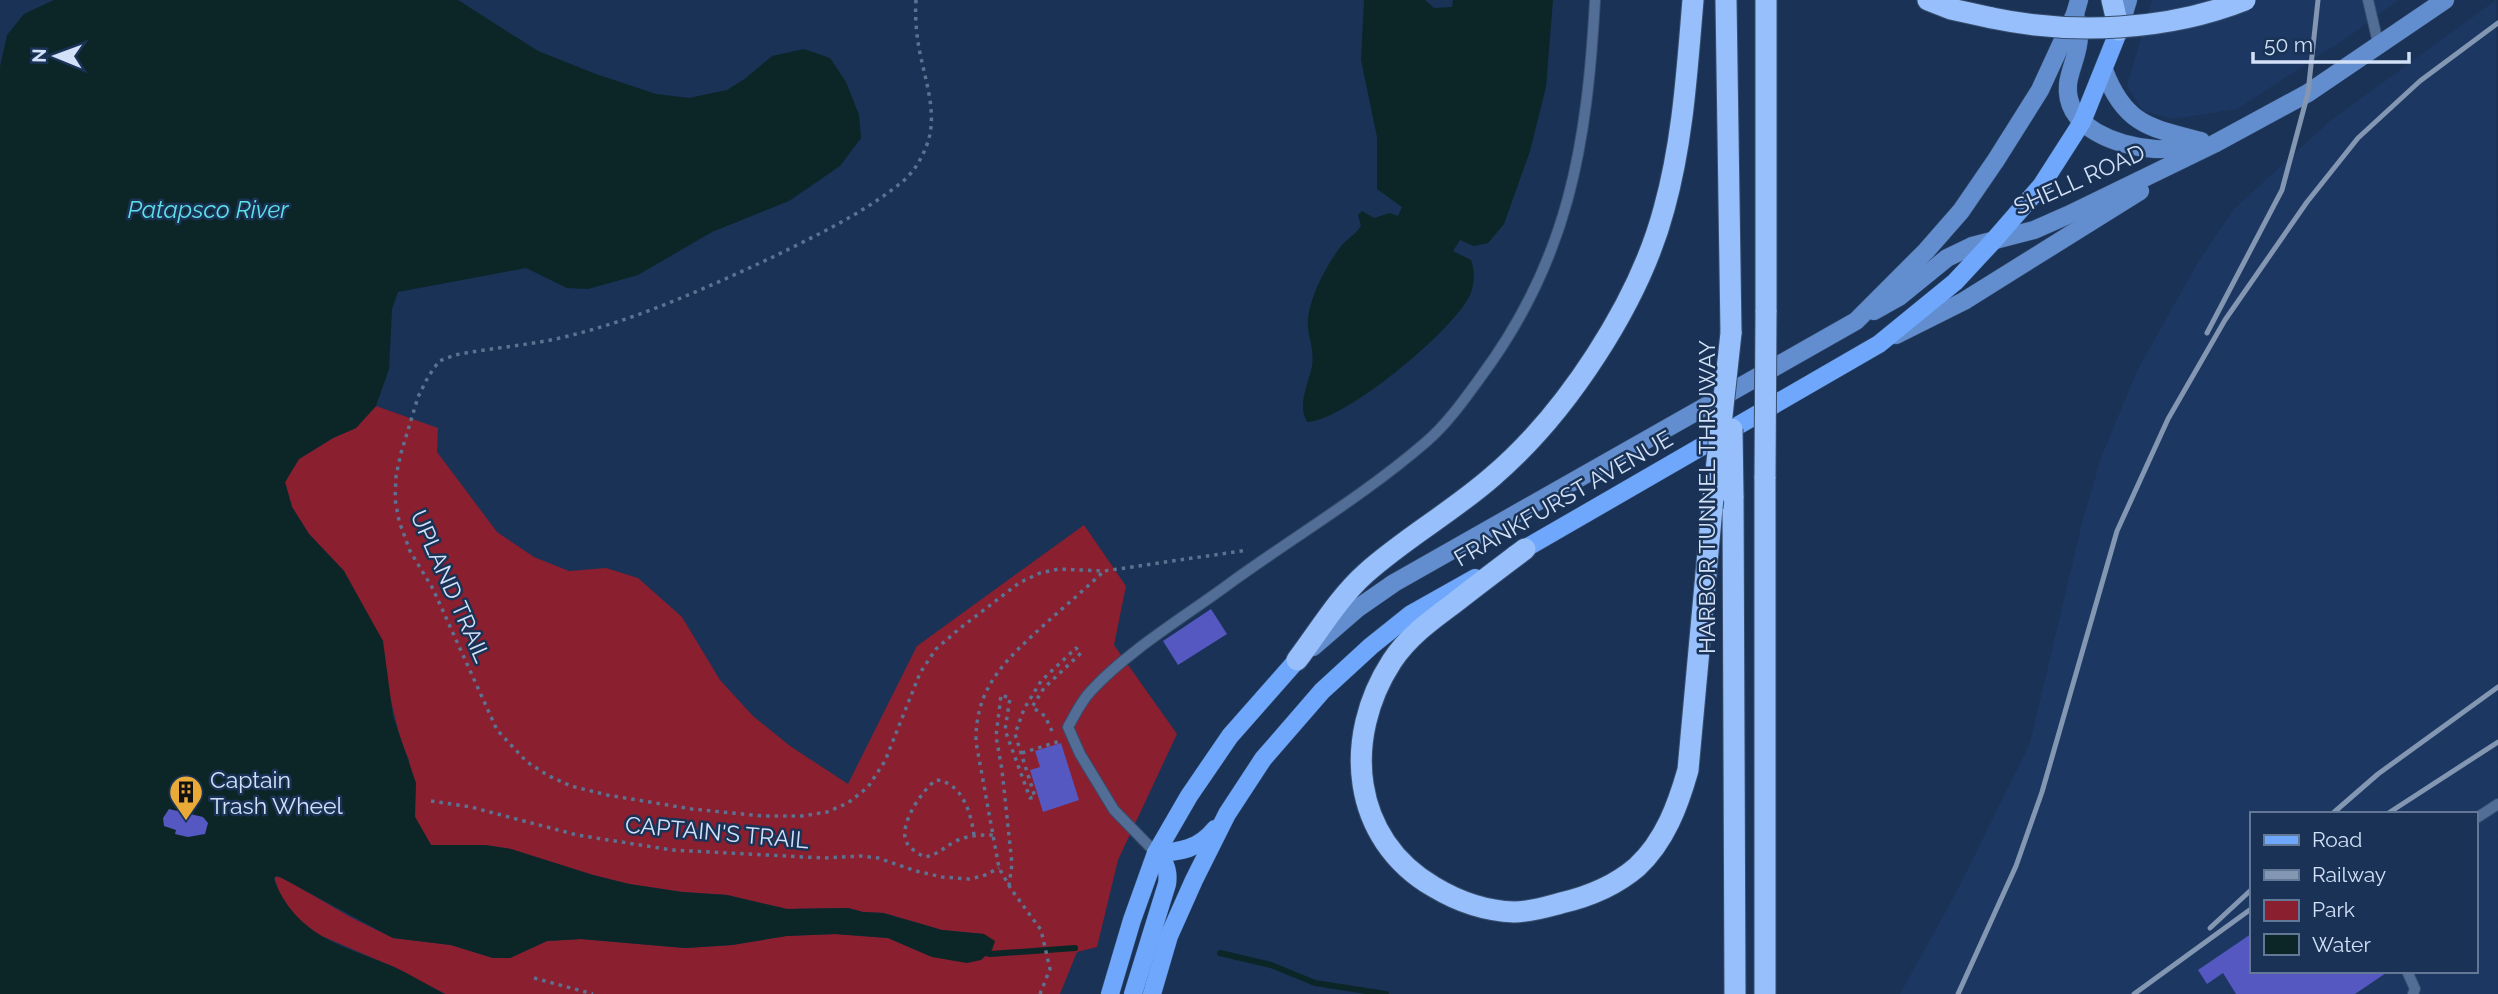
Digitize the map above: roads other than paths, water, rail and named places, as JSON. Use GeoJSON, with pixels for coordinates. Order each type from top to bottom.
{"type":"FeatureCollection","features":[{"type":"Feature","properties":{"kind":"highway"},"geometry":{"type":"LineString","coordinates":[[1297,660],[1364,575],[1491,478],[1517,454],[1561,404],[1629,300],[1652,246],[1673,173],[1684,105],[1693,0]]}},
{"type":"Feature","properties":{"kind":"highway","name":"HARBOR TUNNEL THRUWAY"},"geometry":{"type":"LineString","coordinates":[[1726,0],[1735,994]]}},
{"type":"Feature","properties":{"kind":"highway"},"geometry":{"type":"LineString","coordinates":[[1765,994],[1766,0]]}},
{"type":"Feature","properties":{"kind":"highway"},"geometry":{"type":"LineString","coordinates":[[1927,0],[1951,9],[2018,24],[2090,28],[2169,20],[2245,0]]}},
{"type":"Feature","properties":{"kind":"highway"},"geometry":{"type":"LineString","coordinates":[[2112,0],[2119,30]]}},
{"type":"Feature","properties":{"kind":"highway"},"geometry":{"type":"LineString","coordinates":[[1525,549],[1410,637],[1378,685],[1364,726],[1360,761],[1365,797],[1373,822],[1399,860],[1423,881],[1453,898],[1488,909],[1517,912],[1579,899],[1616,882],[1637,866],[1658,840],[1677,808],[1688,769],[1731,333]]}},
{"type":"Feature","properties":{"kind":"main road","name":"FRANKFURST AVENUE"},"geometry":{"type":"LineString","coordinates":[[1152,994],[1169,936],[1227,814],[1263,759],[1322,691],[1411,614],[1879,344],[1955,282],[2041,186],[2082,122],[2119,30],[2127,0]]}},
{"type":"Feature","properties":{"kind":"main road","name":"SHELL ROAD"},"geometry":{"type":"LineString","coordinates":[[1856,321],[1899,297],[1947,258],[1972,246],[2034,230],[2214,144],[2308,93],[2445,0]]}},
{"type":"Feature","properties":{"kind":"main road","name":"FRANKFURST AVENUE"},"geometry":{"type":"LineString","coordinates":[[1110,994],[1156,853],[1189,796],[1230,736],[1297,660],[1357,608],[1394,583],[1856,321],[1926,251],[1961,211],[2040,90],[2077,7]]}},
{"type":"Feature","properties":{"kind":"main road"},"geometry":{"type":"LineString","coordinates":[[2077,7],[2079,35],[2068,85],[2070,103],[2082,122],[2100,136],[2129,145],[2156,149],[2214,144]]}},
{"type":"Feature","properties":{"kind":"main road"},"geometry":{"type":"LineString","coordinates":[[2104,70],[2113,93],[2123,107],[2140,122],[2214,144]]}},
{"type":"Feature","properties":{"kind":"main road","name":"SHELL ROAD"},"geometry":{"type":"LineString","coordinates":[[1879,344],[1964,300],[2214,144]]}},
{"type":"Feature","properties":{"kind":"main road"},"geometry":{"type":"LineString","coordinates":[[1156,853],[1181,851],[1196,846],[1211,834],[1227,814]]}},
{"type":"Feature","properties":{"kind":"main road"},"geometry":{"type":"LineString","coordinates":[[1133,994],[1167,884],[1166,864],[1156,853]]}},
{"type":"Feature","properties":{"kind":"lane"},"geometry":{"type":"LineString","coordinates":[[1156,853],[1114,810],[1080,754],[1068,727],[1089,692],[1122,662],[1389,471],[1428,440],[1461,403],[1501,350],[1536,288],[1561,227],[1582,143],[1591,68],[1595,0]]}},
{"type":"Feature","properties":{"kind":"lane"},"geometry":{"type":"LineString","coordinates":[[2368,0],[2379,47]]}},
{"type":"Feature","properties":{"kind":"lane"},"geometry":{"type":"LineString","coordinates":[[2477,818],[2498,804]]}},
{"type":"Feature","properties":{"kind":"lane"},"geometry":{"type":"LineString","coordinates":[[2408,973],[2415,989],[2413,994]]}},
{"type":"Feature","properties":{"kind":"water","name":"Patapsco River"},"geometry":{"type":"Polygon","coordinates":[[[54,0],[458,0],[538,51],[656,94],[689,98],[727,90],[772,56],[804,49],[830,58],[846,82],[859,115],[861,138],[840,166],[789,201],[712,232],[638,275],[588,289],[567,288],[526,268],[398,292],[392,309],[389,369],[376,406],[356,428],[333,438],[299,459],[285,482],[292,507],[309,534],[344,571],[383,641],[393,716],[416,783],[415,817],[431,845],[485,845],[511,849],[629,884],[727,895],[787,909],[848,908],[883,913],[942,930],[984,934],[995,941],[992,950],[981,960],[967,963],[932,957],[888,938],[835,934],[786,936],[732,945],[685,948],[581,939],[547,941],[510,958],[493,958],[451,945],[393,938],[278,876],[274,880],[295,914],[322,936],[392,966],[445,994],[0,994],[0,67],[7,35],[24,14],[54,0]]]}},
{"type":"Feature","properties":{"kind":"water"},"geometry":{"type":"Polygon","coordinates":[[[1364,0],[1425,0],[1434,8],[1452,7],[1453,0],[1553,0],[1546,87],[1530,151],[1504,224],[1488,243],[1474,246],[1460,240],[1453,251],[1471,260],[1474,274],[1471,292],[1459,312],[1420,351],[1370,391],[1324,418],[1307,422],[1303,402],[1313,359],[1308,318],[1316,289],[1336,253],[1361,226],[1358,215],[1362,211],[1374,218],[1390,213],[1398,216],[1402,207],[1377,189],[1377,137],[1361,60],[1364,0]]]}},
{"type":"Feature","properties":{"kind":"waterway"},"geometry":{"type":"LineString","coordinates":[[983,952],[990,954],[1075,948]]}},
{"type":"Feature","properties":{"kind":"waterway"},"geometry":{"type":"LineString","coordinates":[[1220,953],[1271,965],[1315,983],[1386,994]]}},
{"type":"Feature","properties":{"kind":"railway"},"geometry":{"type":"LineString","coordinates":[[2207,333],[2282,190],[2308,93],[2318,0]]}},
{"type":"Feature","properties":{"kind":"railway"},"geometry":{"type":"LineString","coordinates":[[1958,994],[2016,866],[2042,792],[2117,531],[2168,419],[2225,320],[2307,202],[2358,138],[2420,81],[2498,23]]}},
{"type":"Feature","properties":{"kind":"railway"},"geometry":{"type":"LineString","coordinates":[[2334,812],[2378,774],[2498,687]]}},
{"type":"Feature","properties":{"kind":"railway"},"geometry":{"type":"LineString","coordinates":[[2390,812],[2498,742]]}},
{"type":"Feature","properties":{"kind":"railway"},"geometry":{"type":"LineString","coordinates":[[2210,928],[2250,891]]}},
{"type":"Feature","properties":{"kind":"railway"},"geometry":{"type":"LineString","coordinates":[[2134,994],[2250,910]]}},
{"type":"Feature","properties":{"kind":"place","name":"Captain Trash Wheel"},"geometry":{"type":"Point","coordinates":[186,822]}}]}
